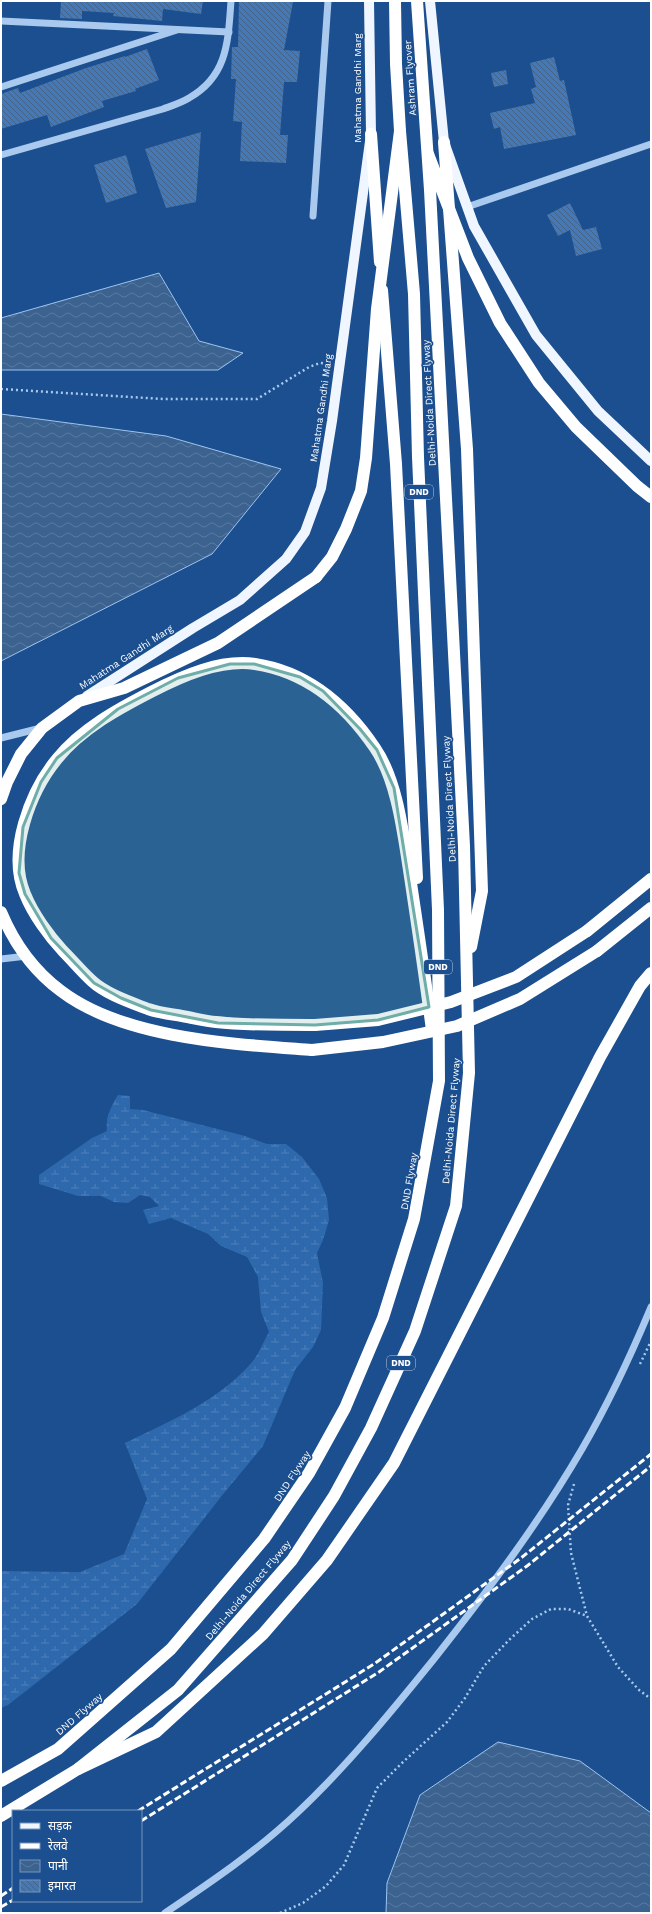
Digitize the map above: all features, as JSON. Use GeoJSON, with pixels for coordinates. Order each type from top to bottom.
{"type":"FeatureCollection","features":[{"type":"Feature","properties":{"kind":"highway","name":"Ashram Flyover"},"geometry":{"type":"LineString","coordinates":[[396,1],[396,64],[400,131]]}},
{"type":"Feature","properties":{"kind":"highway","name":"Ashram Flyover"},"geometry":{"type":"LineString","coordinates":[[417,1],[428,154]]}},
{"type":"Feature","properties":{"kind":"highway"},"geometry":{"type":"LineString","coordinates":[[1,799],[7,782],[21,754],[42,728],[79,701],[124,688],[218,643],[296,592],[316,577],[332,557],[346,529],[361,491],[366,458],[377,309],[400,131]]}},
{"type":"Feature","properties":{"kind":"highway","name":"Delhi-Noida Direct Flyway"},"geometry":{"type":"LineString","coordinates":[[400,131],[414,294],[418,457],[438,910],[439,1081]]}},
{"type":"Feature","properties":{"kind":"highway"},"geometry":{"type":"LineString","coordinates":[[370,134],[396,464],[420,940]]}},
{"type":"Feature","properties":{"kind":"highway"},"geometry":{"type":"LineString","coordinates":[[444,142],[467,449],[482,891],[466,970]]}},
{"type":"Feature","properties":{"kind":"highway"},"geometry":{"type":"LineString","coordinates":[[428,154],[468,258],[500,324],[539,383],[576,427],[637,486],[651,497]]}},
{"type":"Feature","properties":{"kind":"highway","name":"Delhi-Noida Direct Flyway"},"geometry":{"type":"LineString","coordinates":[[78,1769],[178,1690],[292,1560],[334,1496],[371,1428],[415,1331],[456,1206],[469,1073],[464,846],[428,154]]}},
{"type":"Feature","properties":{"kind":"highway"},"geometry":{"type":"LineString","coordinates":[[439,1081],[420,940],[394,788],[377,750],[344,710],[323,691],[300,677],[276,669],[254,664],[230,664],[178,678],[118,709],[76,740],[57,758],[41,782],[31,803],[23,827],[19,873],[25,894],[51,938],[94,983],[121,998],[151,1010],[218,1022],[315,1026],[378,1020],[451,1002],[516,977],[587,931],[651,879]]}},
{"type":"Feature","properties":{"kind":"highway"},"geometry":{"type":"LineString","coordinates":[[1,912],[11,935],[39,972],[61,992],[98,1013],[121,1022],[198,1039],[256,1046],[312,1050],[383,1042],[457,1026],[520,999],[597,951],[651,908]]}},
{"type":"Feature","properties":{"kind":"highway"},"geometry":{"type":"LineString","coordinates":[[1,1816],[78,1769],[156,1732],[263,1634],[327,1560],[394,1463],[600,1057],[640,986],[651,973]]}},
{"type":"Feature","properties":{"kind":"highway","name":"DND Flyway"},"geometry":{"type":"LineString","coordinates":[[1,1781],[58,1749],[172,1649],[264,1539],[309,1473],[345,1408],[383,1318],[414,1219],[439,1081]]}},
{"type":"Feature","properties":{"kind":"main road","name":"Mahatma Gandhi Marg"},"geometry":{"type":"LineString","coordinates":[[79,701],[192,628],[240,600],[286,559],[305,532],[321,488],[370,134],[370,1]]}},
{"type":"Feature","properties":{"kind":"main road"},"geometry":{"type":"LineString","coordinates":[[430,1],[444,142],[474,226],[536,335],[598,411],[651,461]]}},
{"type":"Feature","properties":{"kind":"street"},"geometry":{"type":"LineString","coordinates":[[1,155],[163,109],[189,98],[208,84],[221,66],[229,32],[231,1]]}},
{"type":"Feature","properties":{"kind":"street"},"geometry":{"type":"LineString","coordinates":[[314,216],[328,1]]}},
{"type":"Feature","properties":{"kind":"street"},"geometry":{"type":"LineString","coordinates":[[1,21],[229,32]]}},
{"type":"Feature","properties":{"kind":"street"},"geometry":{"type":"LineString","coordinates":[[1,88],[181,29]]}},
{"type":"Feature","properties":{"kind":"street"},"geometry":{"type":"LineString","coordinates":[[466,207],[651,144]]}},
{"type":"Feature","properties":{"kind":"street"},"geometry":{"type":"LineString","coordinates":[[1,738],[42,728]]}},
{"type":"Feature","properties":{"kind":"street"},"geometry":{"type":"LineString","coordinates":[[1,959],[27,956]]}},
{"type":"Feature","properties":{"kind":"street"},"geometry":{"type":"LineString","coordinates":[[165,1913],[229,1870],[296,1814],[332,1779],[399,1702],[476,1606],[524,1539],[582,1449],[630,1357],[651,1307]]}},
{"type":"Feature","properties":{"kind":"path"},"geometry":{"type":"LineString","coordinates":[[1,389],[163,399],[257,399],[308,367],[320,363],[339,365]]}},
{"type":"Feature","properties":{"kind":"path"},"geometry":{"type":"LineString","coordinates":[[637,1368],[651,1341]]}},
{"type":"Feature","properties":{"kind":"path"},"geometry":{"type":"LineString","coordinates":[[576,1478],[568,1505],[571,1553],[587,1616],[618,1667],[639,1690],[651,1699]]}},
{"type":"Feature","properties":{"kind":"path"},"geometry":{"type":"LineString","coordinates":[[280,1913],[303,1903],[331,1881],[344,1865],[377,1788],[402,1762],[447,1722],[465,1698],[484,1666],[509,1640],[532,1619],[551,1609],[568,1609],[587,1616]]}},
{"type":"Feature","properties":{"kind":"highlighted area"},"geometry":{"type":"Polygon","coordinates":[[[230,664],[254,664],[300,677],[323,691],[360,729],[377,750],[394,788],[429,1007],[378,1020],[315,1025],[218,1023],[151,1010],[121,998],[94,983],[51,938],[25,894],[19,873],[23,827],[41,782],[57,758],[118,709],[178,678],[230,664]]]}},
{"type":"Feature","properties":{"kind":"green space"},"geometry":{"type":"Polygon","coordinates":[[[118,1095],[130,1096],[130,1109],[143,1110],[245,1136],[267,1144],[286,1144],[302,1157],[319,1179],[327,1198],[329,1220],[317,1253],[323,1283],[321,1330],[313,1347],[295,1370],[263,1446],[137,1604],[8,1705],[1,1708],[1,1571],[80,1572],[124,1554],[147,1499],[125,1443],[193,1409],[225,1388],[253,1361],[269,1332],[261,1312],[258,1277],[247,1257],[221,1246],[208,1234],[171,1218],[149,1224],[143,1210],[159,1206],[150,1197],[140,1195],[128,1203],[114,1202],[101,1196],[78,1196],[39,1184],[39,1175],[92,1138],[107,1131],[108,1117],[118,1095]]]}},
{"type":"Feature","properties":{"kind":"water"},"geometry":{"type":"Polygon","coordinates":[[[159,273],[199,341],[243,353],[218,370],[1,370],[1,318],[159,273]]]}},
{"type":"Feature","properties":{"kind":"water"},"geometry":{"type":"Polygon","coordinates":[[[1,414],[166,436],[281,469],[212,554],[1,661],[1,414]]]}},
{"type":"Feature","properties":{"kind":"water"},"geometry":{"type":"Polygon","coordinates":[[[498,1742],[580,1761],[651,1813],[651,1913],[386,1913],[387,1883],[420,1795],[498,1742]]]}},
{"type":"Feature","properties":{"kind":"building"},"geometry":{"type":"Polygon","coordinates":[[[61,1],[203,1],[201,14],[163,9],[162,21],[113,16],[114,13],[82,11],[82,19],[60,18],[61,1]]]}},
{"type":"Feature","properties":{"kind":"building"},"geometry":{"type":"Polygon","coordinates":[[[239,1],[293,2],[284,50],[300,51],[297,82],[284,82],[280,135],[288,135],[286,163],[240,161],[242,122],[233,121],[236,79],[231,79],[232,47],[238,47],[239,1]]]}},
{"type":"Feature","properties":{"kind":"building"},"geometry":{"type":"Polygon","coordinates":[[[147,49],[159,80],[135,89],[136,91],[102,101],[104,107],[51,127],[47,115],[1,129],[1,94],[18,88],[20,93],[86,68],[147,49]]]}},
{"type":"Feature","properties":{"kind":"building"},"geometry":{"type":"Polygon","coordinates":[[[554,57],[560,81],[564,80],[576,135],[504,149],[500,127],[494,129],[490,113],[535,103],[531,89],[536,87],[530,63],[554,57]]]}},
{"type":"Feature","properties":{"kind":"building"},"geometry":{"type":"Polygon","coordinates":[[[506,70],[508,84],[494,87],[491,73],[506,70]]]}},
{"type":"Feature","properties":{"kind":"building"},"geometry":{"type":"Polygon","coordinates":[[[201,132],[196,202],[166,208],[145,149],[201,132]]]}},
{"type":"Feature","properties":{"kind":"building"},"geometry":{"type":"Polygon","coordinates":[[[126,155],[137,193],[106,203],[94,165],[126,155]]]}},
{"type":"Feature","properties":{"kind":"building"},"geometry":{"type":"Polygon","coordinates":[[[570,203],[583,230],[596,227],[602,249],[576,256],[570,230],[558,236],[547,215],[570,203]]]}},
{"type":"Feature","properties":{"kind":"railway"},"geometry":{"type":"LineString","coordinates":[[140,1810],[374,1664],[521,1558],[651,1454]]}},
{"type":"Feature","properties":{"kind":"railway"},"geometry":{"type":"LineString","coordinates":[[142,1820],[379,1672],[527,1566],[651,1466]]}},
{"type":"Feature","properties":{"kind":"railway"},"geometry":{"type":"LineString","coordinates":[[1,1896],[12,1889]]}},
{"type":"Feature","properties":{"kind":"railway"},"geometry":{"type":"LineString","coordinates":[[1,1907],[12,1901]]}}]}
